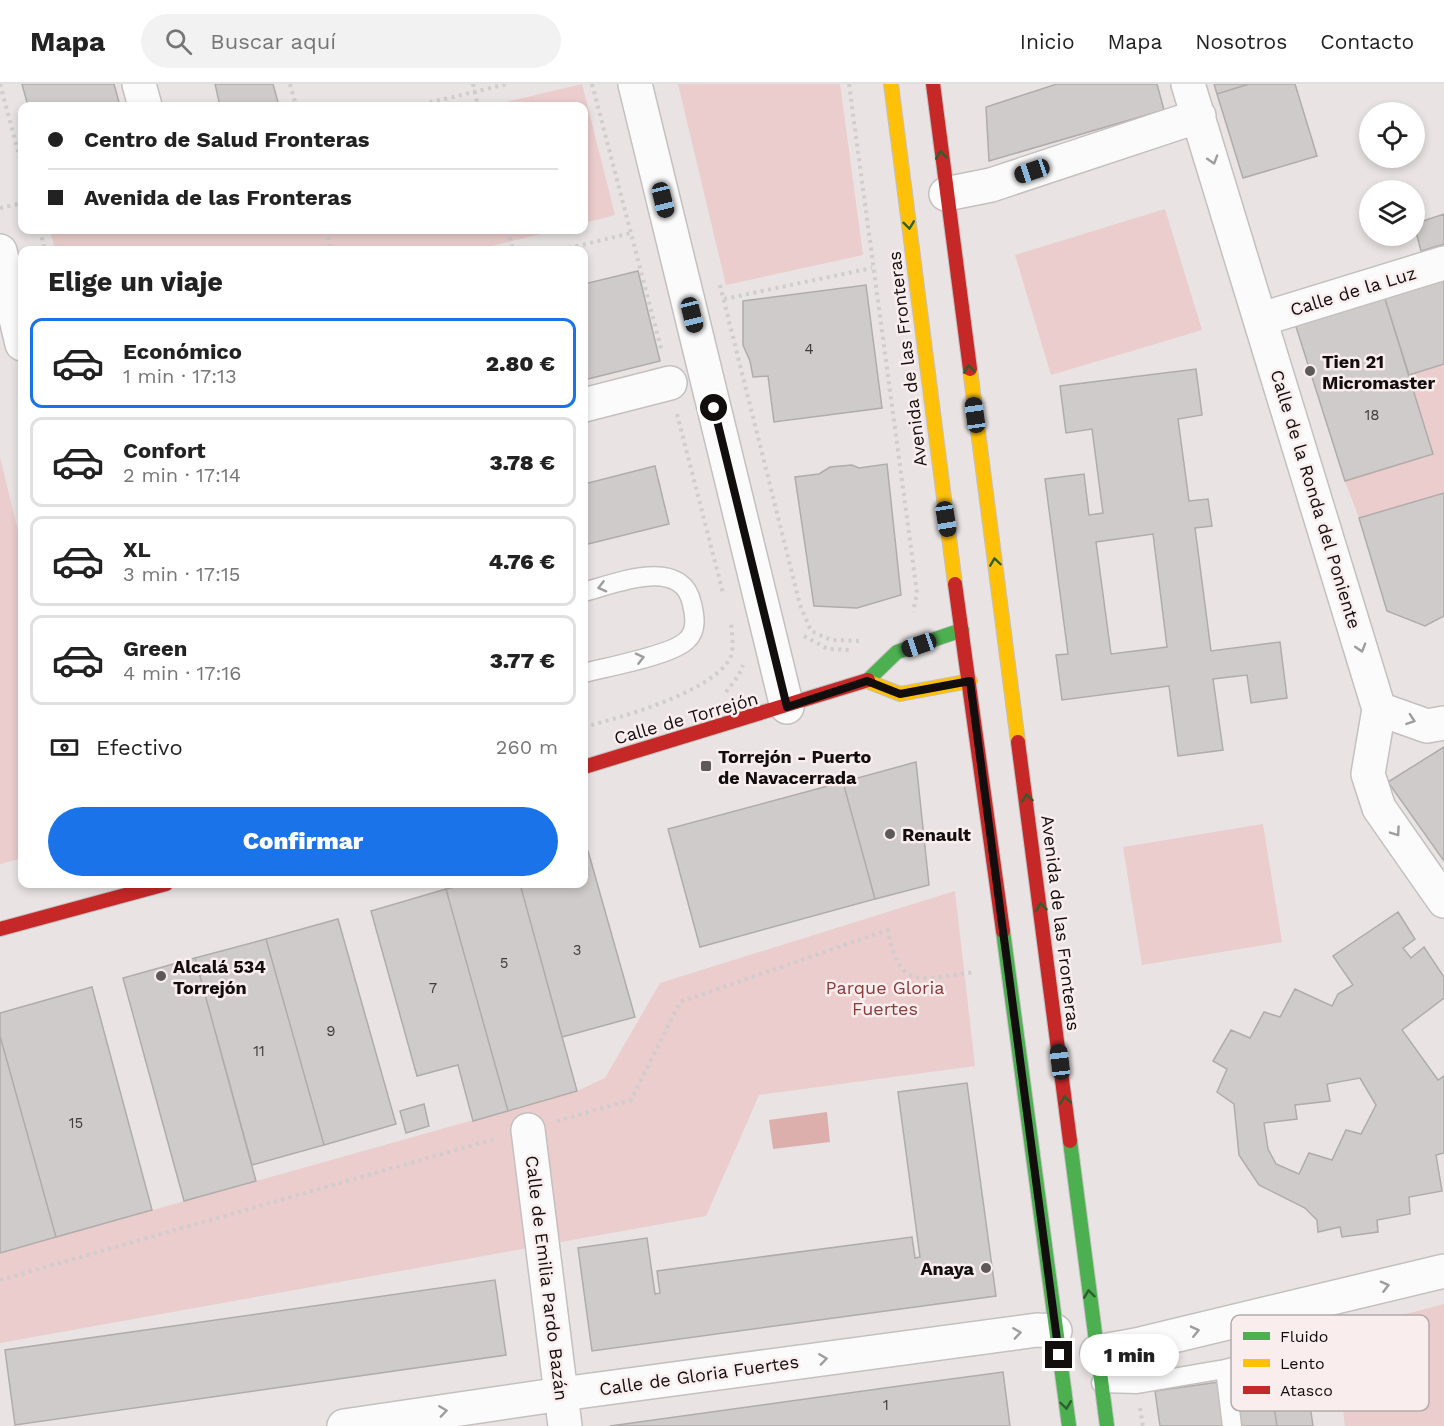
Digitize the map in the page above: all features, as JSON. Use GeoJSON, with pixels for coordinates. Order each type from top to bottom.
{"type":"FeatureCollection","features":[{"type":"Feature","properties":{"kind":"main road","name":"Avenida de las Fronteras"},"geometry":{"type":"LineString","coordinates":[[891,84],[936,453],[970,681],[1069,1426]]}},
{"type":"Feature","properties":{"kind":"main road","name":"Avenida de las Fronteras"},"geometry":{"type":"LineString","coordinates":[[933,84],[1107,1426]]}},
{"type":"Feature","properties":{"kind":"main road"},"geometry":{"type":"LineString","coordinates":[[963,630],[987,643],[1002,620]]}},
{"type":"Feature","properties":{"kind":"main road","name":"Calle de Torrejón"},"geometry":{"type":"LineString","coordinates":[[588,766],[867,681],[897,652],[963,630]]}},
{"type":"Feature","properties":{"kind":"main road"},"geometry":{"type":"LineString","coordinates":[[867,681],[900,694],[970,681],[989,660],[1011,675]]}},
{"type":"Feature","properties":{"kind":"main road"},"geometry":{"type":"LineString","coordinates":[[0,929],[151,888]]}},
{"type":"Feature","properties":{"kind":"street"},"geometry":{"type":"LineString","coordinates":[[139,84],[144,102]]}},
{"type":"Feature","properties":{"kind":"street"},"geometry":{"type":"LineString","coordinates":[[635,84],[787,707]]}},
{"type":"Feature","properties":{"kind":"street","name":"Calle de la Ronda del Poniente"},"geometry":{"type":"LineString","coordinates":[[1188,84],[1262,319],[1379,709],[1368,774],[1379,808],[1444,901]]}},
{"type":"Feature","properties":{"kind":"street"},"geometry":{"type":"LineString","coordinates":[[946,194],[991,185],[1199,116]]}},
{"type":"Feature","properties":{"kind":"street"},"geometry":{"type":"LineString","coordinates":[[0,251],[18,327]]}},
{"type":"Feature","properties":{"kind":"street","name":"Calle de la Luz"},"geometry":{"type":"LineString","coordinates":[[1262,319],[1444,263]]}},
{"type":"Feature","properties":{"kind":"street"},"geometry":{"type":"LineString","coordinates":[[588,404],[670,383]]}},
{"type":"Feature","properties":{"kind":"street"},"geometry":{"type":"LineString","coordinates":[[1379,709],[1427,726],[1444,723]]}},
{"type":"Feature","properties":{"kind":"street","name":"Calle de Emilia Pardo Bazán"},"geometry":{"type":"LineString","coordinates":[[528,1130],[566,1426]]}},
{"type":"Feature","properties":{"kind":"street"},"geometry":{"type":"LineString","coordinates":[[1262,1315],[1444,1271]]}},
{"type":"Feature","properties":{"kind":"street"},"geometry":{"type":"LineString","coordinates":[[1099,1367],[1136,1345],[1231,1322]]}},
{"type":"Feature","properties":{"kind":"street","name":"Calle de Gloria Fuertes"},"geometry":{"type":"LineString","coordinates":[[344,1426],[1037,1330],[1055,1331]]}},
{"type":"Feature","properties":{"kind":"lane"},"geometry":{"type":"LineString","coordinates":[[588,591],[649,575],[664,575],[682,585],[692,601],[695,622],[689,639],[674,650],[588,672]]}},
{"type":"Feature","properties":{"kind":"lane"},"geometry":{"type":"LineString","coordinates":[[1312,1315],[1316,1302]]}},
{"type":"Feature","properties":{"kind":"lane"},"geometry":{"type":"LineString","coordinates":[[1099,1367],[1137,1384],[1231,1368]]}},
{"type":"Feature","properties":{"kind":"lane"},"geometry":{"type":"LineString","coordinates":[[1225,1369],[1232,1426]]}},
{"type":"Feature","properties":{"kind":"path"},"geometry":{"type":"LineString","coordinates":[[0,84],[18,151]]}},
{"type":"Feature","properties":{"kind":"path"},"geometry":{"type":"LineString","coordinates":[[290,84],[295,102]]}},
{"type":"Feature","properties":{"kind":"path"},"geometry":{"type":"LineString","coordinates":[[473,84],[477,102]]}},
{"type":"Feature","properties":{"kind":"path"},"geometry":{"type":"LineString","coordinates":[[432,102],[507,84]]}},
{"type":"Feature","properties":{"kind":"path"},"geometry":{"type":"LineString","coordinates":[[592,84],[725,602]]}},
{"type":"Feature","properties":{"kind":"path"},"geometry":{"type":"LineString","coordinates":[[849,84],[917,594],[913,614],[906,620]]}},
{"type":"Feature","properties":{"kind":"path"},"geometry":{"type":"LineString","coordinates":[[0,208],[18,204]]}},
{"type":"Feature","properties":{"kind":"path"},"geometry":{"type":"LineString","coordinates":[[577,246],[631,233]]}},
{"type":"Feature","properties":{"kind":"path"},"geometry":{"type":"LineString","coordinates":[[724,299],[872,268]]}},
{"type":"Feature","properties":{"kind":"path"},"geometry":{"type":"LineString","coordinates":[[718,276],[800,605],[811,631],[831,640],[861,640],[871,637]]}},
{"type":"Feature","properties":{"kind":"path"},"geometry":{"type":"LineString","coordinates":[[588,726],[628,716],[701,685],[720,672],[732,655],[728,614]]}},
{"type":"Feature","properties":{"kind":"green space"},"geometry":{"type":"Polygon","coordinates":[[[582,84],[587,102],[506,102],[582,84]]]}},
{"type":"Feature","properties":{"kind":"green space"},"geometry":{"type":"Polygon","coordinates":[[[678,84],[840,84],[863,255],[726,285],[678,84]]]}},
{"type":"Feature","properties":{"kind":"green space"},"geometry":{"type":"Polygon","coordinates":[[[588,108],[615,215],[588,222],[588,108]]]}},
{"type":"Feature","properties":{"kind":"green space"},"geometry":{"type":"Polygon","coordinates":[[[1165,209],[1202,330],[1051,375],[1015,255],[1165,209]]]}},
{"type":"Feature","properties":{"kind":"green space"},"geometry":{"type":"Polygon","coordinates":[[[51,234],[541,234],[492,246],[54,246],[51,234]]]}},
{"type":"Feature","properties":{"kind":"green space"},"geometry":{"type":"Polygon","coordinates":[[[1444,364],[1444,493],[1359,518],[1345,481],[1433,454],[1409,375],[1444,364]]]}},
{"type":"Feature","properties":{"kind":"green space"},"geometry":{"type":"Polygon","coordinates":[[[0,457],[18,531],[18,859],[0,864],[0,457]]]}},
{"type":"Feature","properties":{"kind":"green space"},"geometry":{"type":"Polygon","coordinates":[[[1263,824],[1282,942],[1142,965],[1123,847],[1263,824]]]}},
{"type":"Feature","properties":{"kind":"green space","name":"Parque Gloria Fuertes"},"geometry":{"type":"Polygon","coordinates":[[[955,891],[975,1066],[759,1095],[706,1216],[0,1343],[0,1253],[577,1091],[605,1078],[660,983],[955,891]]]}},
{"type":"Feature","properties":{"kind":"green space"},"geometry":{"type":"Polygon","coordinates":[[[1444,1304],[1444,1426],[1345,1426],[1343,1411],[1429,1411],[1429,1315],[1402,1315],[1444,1304]]]}},
{"type":"Feature","properties":{"kind":"shaded area"},"geometry":{"type":"Polygon","coordinates":[[[827,1112],[830,1142],[773,1149],[769,1120],[827,1112]]]}},
{"type":"Feature","properties":{"kind":"building"},"geometry":{"type":"Polygon","coordinates":[[[22,84],[114,84],[119,102],[27,102],[22,84]]]}},
{"type":"Feature","properties":{"kind":"building"},"geometry":{"type":"Polygon","coordinates":[[[215,84],[273,84],[278,102],[219,102],[215,84]]]}},
{"type":"Feature","properties":{"kind":"building"},"geometry":{"type":"Polygon","coordinates":[[[1057,84],[1157,84],[1164,110],[989,161],[986,107],[1057,84]]]}},
{"type":"Feature","properties":{"kind":"building"},"geometry":{"type":"Polygon","coordinates":[[[1214,84],[1249,84],[1217,94],[1214,84]]]}},
{"type":"Feature","properties":{"kind":"building"},"geometry":{"type":"Polygon","coordinates":[[[1249,84],[1295,84],[1317,156],[1243,178],[1217,94],[1249,84]]]}},
{"type":"Feature","properties":{"kind":"building"},"geometry":{"type":"Polygon","coordinates":[[[1444,214],[1444,244],[1421,251],[1420,246],[1425,246],[1425,220],[1444,214]]]}},
{"type":"Feature","properties":{"kind":"building"},"geometry":{"type":"Polygon","coordinates":[[[1444,266],[1444,364],[1409,375],[1381,286],[1444,266]]]}},
{"type":"Feature","properties":{"kind":"building"},"geometry":{"type":"Polygon","coordinates":[[[638,271],[660,361],[588,379],[588,283],[638,271]]]}},
{"type":"Feature","properties":{"kind":"building"},"geometry":{"type":"Polygon","coordinates":[[[866,285],[882,408],[774,422],[768,376],[753,377],[750,361],[743,345],[743,301],[866,285]]]}},
{"type":"Feature","properties":{"kind":"building"},"geometry":{"type":"Polygon","coordinates":[[[1381,286],[1433,454],[1345,481],[1292,314],[1381,286]]]}},
{"type":"Feature","properties":{"kind":"building"},"geometry":{"type":"Polygon","coordinates":[[[1196,369],[1202,415],[1178,419],[1189,501],[1208,499],[1212,526],[1195,528],[1211,651],[1280,642],[1287,698],[1251,703],[1247,675],[1213,679],[1223,750],[1178,756],[1169,686],[1062,700],[1056,655],[1068,654],[1045,479],[1084,474],[1089,515],[1103,513],[1092,429],[1066,433],[1060,386],[1196,369]],[[1153,534],[1096,542],[1111,654],[1167,647],[1153,534]]]}},
{"type":"Feature","properties":{"kind":"building"},"geometry":{"type":"Polygon","coordinates":[[[887,464],[901,595],[857,608],[814,606],[795,477],[819,474],[830,467],[852,465],[859,468],[887,464]]]}},
{"type":"Feature","properties":{"kind":"building"},"geometry":{"type":"Polygon","coordinates":[[[655,466],[669,524],[588,544],[588,483],[655,466]]]}},
{"type":"Feature","properties":{"kind":"building"},"geometry":{"type":"Polygon","coordinates":[[[1444,493],[1444,616],[1425,626],[1387,611],[1359,518],[1444,493]]]}},
{"type":"Feature","properties":{"kind":"building"},"geometry":{"type":"Polygon","coordinates":[[[1444,747],[1444,861],[1388,782],[1444,747]]]}},
{"type":"Feature","properties":{"kind":"building","name":"Renault"},"geometry":{"type":"Polygon","coordinates":[[[916,762],[929,885],[875,899],[843,782],[916,762]]]}},
{"type":"Feature","properties":{"kind":"building"},"geometry":{"type":"Polygon","coordinates":[[[843,782],[875,899],[700,947],[668,829],[843,782]]]}},
{"type":"Feature","properties":{"kind":"building"},"geometry":{"type":"Polygon","coordinates":[[[588,851],[635,1017],[562,1037],[521,888],[588,888],[588,851]]]}},
{"type":"Feature","properties":{"kind":"building"},"geometry":{"type":"Polygon","coordinates":[[[521,888],[577,1091],[508,1111],[446,889],[521,888]]]}},
{"type":"Feature","properties":{"kind":"building"},"geometry":{"type":"Polygon","coordinates":[[[446,889],[508,1111],[473,1121],[458,1065],[417,1076],[371,911],[446,889]]]}},
{"type":"Feature","properties":{"kind":"building"},"geometry":{"type":"Polygon","coordinates":[[[1398,912],[1415,939],[1403,948],[1411,958],[1424,947],[1444,977],[1444,998],[1402,1030],[1438,1080],[1444,1076],[1444,1153],[1436,1155],[1442,1191],[1409,1197],[1410,1214],[1377,1220],[1378,1232],[1342,1237],[1340,1227],[1318,1232],[1317,1220],[1305,1208],[1259,1185],[1239,1155],[1234,1104],[1217,1092],[1227,1069],[1213,1061],[1231,1030],[1250,1038],[1264,1012],[1280,1017],[1295,989],[1332,1006],[1338,994],[1353,985],[1333,956],[1398,912]],[[1360,1078],[1327,1084],[1330,1101],[1295,1105],[1297,1119],[1264,1123],[1268,1149],[1276,1164],[1299,1174],[1309,1153],[1332,1160],[1346,1130],[1361,1134],[1376,1105],[1360,1078]]]}},
{"type":"Feature","properties":{"kind":"building"},"geometry":{"type":"Polygon","coordinates":[[[338,919],[396,1124],[324,1145],[266,939],[338,919]]]}},
{"type":"Feature","properties":{"kind":"building"},"geometry":{"type":"Polygon","coordinates":[[[266,939],[324,1145],[252,1165],[195,958],[266,939]]]}},
{"type":"Feature","properties":{"kind":"building"},"geometry":{"type":"Polygon","coordinates":[[[195,958],[256,1181],[184,1201],[123,978],[195,958]]]}},
{"type":"Feature","properties":{"kind":"building"},"geometry":{"type":"Polygon","coordinates":[[[92,987],[152,1210],[56,1237],[0,1036],[0,1013],[92,987]]]}},
{"type":"Feature","properties":{"kind":"building"},"geometry":{"type":"Polygon","coordinates":[[[0,1036],[56,1237],[0,1253],[0,1036]]]}},
{"type":"Feature","properties":{"kind":"building"},"geometry":{"type":"Polygon","coordinates":[[[967,1083],[996,1296],[592,1351],[578,1248],[647,1238],[655,1294],[660,1293],[657,1271],[912,1237],[915,1258],[920,1257],[898,1092],[967,1083]]]}},
{"type":"Feature","properties":{"kind":"building"},"geometry":{"type":"Polygon","coordinates":[[[424,1104],[429,1126],[406,1133],[400,1111],[424,1104]]]}},
{"type":"Feature","properties":{"kind":"building"},"geometry":{"type":"Polygon","coordinates":[[[495,1280],[506,1355],[15,1425],[5,1350],[495,1280]]]}},
{"type":"Feature","properties":{"kind":"building"},"geometry":{"type":"Polygon","coordinates":[[[1003,1372],[1010,1426],[610,1426],[921,1383],[1003,1372]]]}},
{"type":"Feature","properties":{"kind":"building"},"geometry":{"type":"Polygon","coordinates":[[[1231,1380],[1231,1411],[1275,1411],[1277,1426],[1160,1426],[1155,1391],[1231,1380]]]}},
{"type":"Feature","properties":{"kind":"building"},"geometry":{"type":"Polygon","coordinates":[[[1275,1411],[1311,1411],[1313,1426],[1277,1426],[1275,1411]]]}},
{"type":"Feature","properties":{"kind":"traffic: fast"},"geometry":{"type":"LineString","coordinates":[[868,680],[897,652],[962,630]]}},
{"type":"Feature","properties":{"kind":"traffic: fast"},"geometry":{"type":"LineString","coordinates":[[1003,931],[1069,1426]]}},
{"type":"Feature","properties":{"kind":"traffic: fast"},"geometry":{"type":"LineString","coordinates":[[1070,1141],[1107,1426]]}},
{"type":"Feature","properties":{"kind":"traffic: slow"},"geometry":{"type":"LineString","coordinates":[[891,84],[955,584]]}},
{"type":"Feature","properties":{"kind":"traffic: slow"},"geometry":{"type":"LineString","coordinates":[[970,369],[1018,742]]}},
{"type":"Feature","properties":{"kind":"traffic: slow"},"geometry":{"type":"LineString","coordinates":[[867,681],[900,694],[970,681]]}},
{"type":"Feature","properties":{"kind":"traffic: jam"},"geometry":{"type":"LineString","coordinates":[[933,84],[970,369]]}},
{"type":"Feature","properties":{"kind":"traffic: jam"},"geometry":{"type":"LineString","coordinates":[[955,584],[1003,931]]}},
{"type":"Feature","properties":{"kind":"traffic: jam"},"geometry":{"type":"LineString","coordinates":[[588,766],[868,680]]}},
{"type":"Feature","properties":{"kind":"traffic: jam"},"geometry":{"type":"LineString","coordinates":[[1018,742],[1070,1141]]}},
{"type":"Feature","properties":{"kind":"traffic: jam"},"geometry":{"type":"LineString","coordinates":[[0,929],[151,888]]}},
{"type":"Feature","properties":{"kind":"place","name":"Tien 21 Micromaster"},"geometry":{"type":"Point","coordinates":[1310,371]}},
{"type":"Feature","properties":{"kind":"place","name":"Torrejón - Puerto de Navacerrada"},"geometry":{"type":"Point","coordinates":[706,766]}},
{"type":"Feature","properties":{"kind":"place","name":"Renault"},"geometry":{"type":"Point","coordinates":[890,834]}},
{"type":"Feature","properties":{"kind":"place","name":"Alcalá 534 Torrejón"},"geometry":{"type":"Point","coordinates":[161,976]}},
{"type":"Feature","properties":{"kind":"place","name":"Anaya"},"geometry":{"type":"Point","coordinates":[986,1268]}},
{"type":"Feature","properties":{"kind":"route"},"geometry":{"type":"LineString","coordinates":[[714,408],[787,707],[867,681],[900,694],[970,681],[1059,1355]]}}]}
